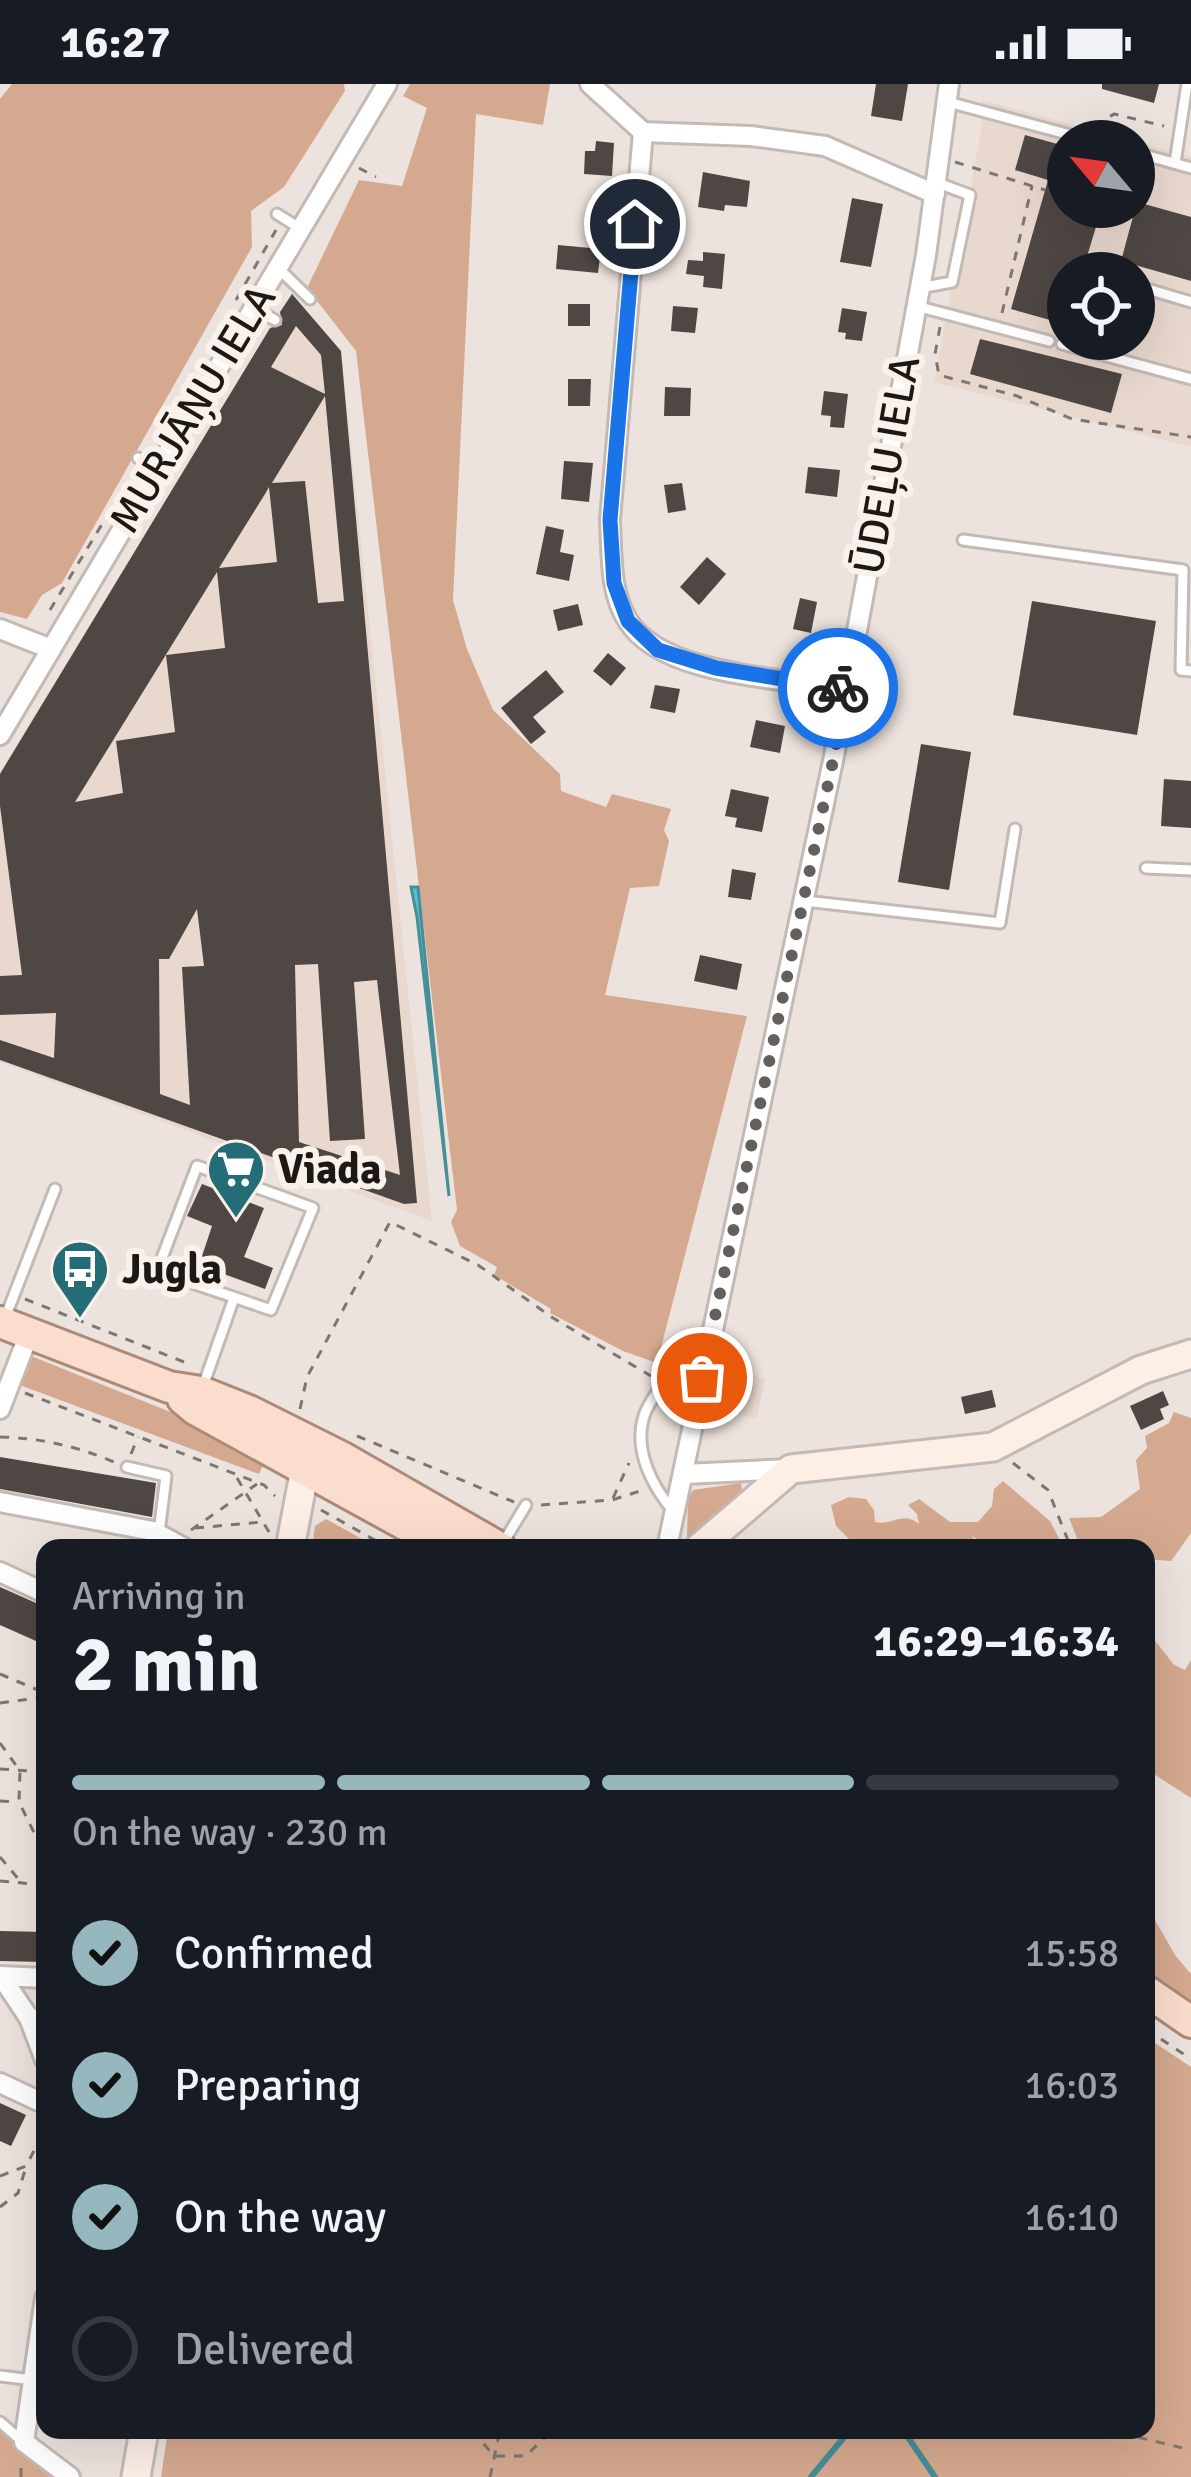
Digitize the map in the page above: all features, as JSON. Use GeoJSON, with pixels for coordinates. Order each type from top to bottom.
{"type":"FeatureCollection","features":[{"type":"Feature","properties":{"kind":"main road"},"geometry":{"type":"LineString","coordinates":[[11,1319],[170,1387],[195,1409],[311,1457],[481,1539]]}},
{"type":"Feature","properties":{"kind":"main road"},"geometry":{"type":"LineString","coordinates":[[170,1387],[204,1382],[434,1539]]}},
{"type":"Feature","properties":{"kind":"main road"},"geometry":{"type":"LineString","coordinates":[[1155,1997],[1191,2022]]}},
{"type":"Feature","properties":{"kind":"street","name":"MURJĀŅU IELA"},"geometry":{"type":"LineString","coordinates":[[0,735],[387,84]]}},
{"type":"Feature","properties":{"kind":"street"},"geometry":{"type":"LineString","coordinates":[[590,84],[644,132],[751,136],[825,146],[936,188]]}},
{"type":"Feature","properties":{"kind":"street","name":"ŪDEĻU IELA"},"geometry":{"type":"LineString","coordinates":[[669,1539],[846,690],[936,188],[948,93]]}},
{"type":"Feature","properties":{"kind":"street"},"geometry":{"type":"LineString","coordinates":[[644,132],[610,520],[614,583],[628,621],[658,650],[716,668],[846,690]]}},
{"type":"Feature","properties":{"kind":"street"},"geometry":{"type":"LineString","coordinates":[[0,629],[51,649]]}},
{"type":"Feature","properties":{"kind":"street"},"geometry":{"type":"LineString","coordinates":[[0,1409],[9,1387],[11,1319]]}},
{"type":"Feature","properties":{"kind":"street"},"geometry":{"type":"LineString","coordinates":[[684,1474],[791,1469],[992,1447],[1142,1370],[1191,1354]]}},
{"type":"Feature","properties":{"kind":"street"},"geometry":{"type":"LineString","coordinates":[[281,1539],[311,1457]]}},
{"type":"Feature","properties":{"kind":"street"},"geometry":{"type":"LineString","coordinates":[[709,1539],[791,1469]]}},
{"type":"Feature","properties":{"kind":"street"},"geometry":{"type":"LineString","coordinates":[[0,1502],[161,1539]]}},
{"type":"Feature","properties":{"kind":"street"},"geometry":{"type":"LineString","coordinates":[[0,1572],[36,1588]]}},
{"type":"Feature","properties":{"kind":"street"},"geometry":{"type":"LineString","coordinates":[[0,1976],[36,1978]]}},
{"type":"Feature","properties":{"kind":"street"},"geometry":{"type":"LineString","coordinates":[[0,1976],[36,2018]]}},
{"type":"Feature","properties":{"kind":"street"},"geometry":{"type":"LineString","coordinates":[[0,2083],[36,2100]]}},
{"type":"Feature","properties":{"kind":"street"},"geometry":{"type":"LineString","coordinates":[[36,2360],[24,2443],[70,2477]]}},
{"type":"Feature","properties":{"kind":"street"},"geometry":{"type":"LineString","coordinates":[[136,2477],[142,2439]]}},
{"type":"Feature","properties":{"kind":"lane"},"geometry":{"type":"LineString","coordinates":[[1175,163],[1186,84]]}},
{"type":"Feature","properties":{"kind":"lane"},"geometry":{"type":"LineString","coordinates":[[948,93],[1047,127]]}},
{"type":"Feature","properties":{"kind":"lane"},"geometry":{"type":"LineString","coordinates":[[1155,158],[1191,167]]}},
{"type":"Feature","properties":{"kind":"lane"},"geometry":{"type":"LineString","coordinates":[[917,297],[952,282],[970,196],[936,188]]}},
{"type":"Feature","properties":{"kind":"lane"},"geometry":{"type":"LineString","coordinates":[[277,214],[301,229]]}},
{"type":"Feature","properties":{"kind":"lane"},"geometry":{"type":"LineString","coordinates":[[278,268],[310,299]]}},
{"type":"Feature","properties":{"kind":"lane"},"geometry":{"type":"LineString","coordinates":[[1155,291],[1191,302]]}},
{"type":"Feature","properties":{"kind":"lane"},"geometry":{"type":"LineString","coordinates":[[917,297],[942,314],[1047,341]]}},
{"type":"Feature","properties":{"kind":"lane"},"geometry":{"type":"LineString","coordinates":[[254,308],[275,320]]}},
{"type":"Feature","properties":{"kind":"lane"},"geometry":{"type":"LineString","coordinates":[[1121,360],[1191,379]]}},
{"type":"Feature","properties":{"kind":"lane"},"geometry":{"type":"LineString","coordinates":[[138,458],[158,469]]}},
{"type":"Feature","properties":{"kind":"lane"},"geometry":{"type":"LineString","coordinates":[[963,540],[1187,571],[1181,670],[1191,671]]}},
{"type":"Feature","properties":{"kind":"lane"},"geometry":{"type":"LineString","coordinates":[[805,901],[1000,923],[1015,829]]}},
{"type":"Feature","properties":{"kind":"lane"},"geometry":{"type":"LineString","coordinates":[[1146,868],[1191,870]]}},
{"type":"Feature","properties":{"kind":"lane"},"geometry":{"type":"LineString","coordinates":[[197,1166],[313,1208],[271,1310],[235,1298],[157,1271],[197,1166]]}},
{"type":"Feature","properties":{"kind":"lane"},"geometry":{"type":"LineString","coordinates":[[11,1319],[55,1189]]}},
{"type":"Feature","properties":{"kind":"lane"},"geometry":{"type":"LineString","coordinates":[[204,1382],[235,1298]]}},
{"type":"Feature","properties":{"kind":"lane"},"geometry":{"type":"LineString","coordinates":[[675,1513],[642,1457],[644,1417],[663,1383],[702,1378],[735,1384]]}},
{"type":"Feature","properties":{"kind":"lane"},"geometry":{"type":"LineString","coordinates":[[127,1468],[166,1476],[165,1539]]}},
{"type":"Feature","properties":{"kind":"lane"},"geometry":{"type":"LineString","coordinates":[[505,1539],[526,1505]]}},
{"type":"Feature","properties":{"kind":"lane"},"geometry":{"type":"LineString","coordinates":[[0,2376],[33,2380]]}},
{"type":"Feature","properties":{"kind":"lane"},"geometry":{"type":"LineString","coordinates":[[0,2422],[24,2443]]}},
{"type":"Feature","properties":{"kind":"path"},"geometry":{"type":"LineString","coordinates":[[1105,120],[1114,114],[1140,120]]}},
{"type":"Feature","properties":{"kind":"path"},"geometry":{"type":"LineString","coordinates":[[1155,123],[1180,129]]}},
{"type":"Feature","properties":{"kind":"path"},"geometry":{"type":"LineString","coordinates":[[940,159],[1045,190]]}},
{"type":"Feature","properties":{"kind":"path"},"geometry":{"type":"LineString","coordinates":[[358,166],[376,178]]}},
{"type":"Feature","properties":{"kind":"path"},"geometry":{"type":"LineString","coordinates":[[998,329],[1032,186]]}},
{"type":"Feature","properties":{"kind":"path"},"geometry":{"type":"LineString","coordinates":[[942,314],[935,354],[939,375],[1017,396],[1072,419],[1191,437]]}},
{"type":"Feature","properties":{"kind":"path"},"geometry":{"type":"LineString","coordinates":[[298,1418],[307,1377],[390,1222],[478,1265],[554,1318],[663,1383]]}},
{"type":"Feature","properties":{"kind":"path"},"geometry":{"type":"LineString","coordinates":[[11,1319],[204,1382]]}},
{"type":"Feature","properties":{"kind":"path"},"geometry":{"type":"LineString","coordinates":[[9,1387],[258,1484],[272,1490],[276,1498]]}},
{"type":"Feature","properties":{"kind":"path"},"geometry":{"type":"LineString","coordinates":[[0,1437],[26,1436],[75,1446],[127,1468],[137,1437]]}},
{"type":"Feature","properties":{"kind":"path"},"geometry":{"type":"LineString","coordinates":[[992,1447],[1048,1490],[1067,1539]]}},
{"type":"Feature","properties":{"kind":"path"},"geometry":{"type":"LineString","coordinates":[[612,1500],[632,1456]]}},
{"type":"Feature","properties":{"kind":"path"},"geometry":{"type":"LineString","coordinates":[[235,1475],[262,1522],[278,1539]]}},
{"type":"Feature","properties":{"kind":"path"},"geometry":{"type":"LineString","coordinates":[[167,1539],[193,1528],[258,1484]]}},
{"type":"Feature","properties":{"kind":"path"},"geometry":{"type":"LineString","coordinates":[[314,1506],[373,1539]]}},
{"type":"Feature","properties":{"kind":"path"},"geometry":{"type":"LineString","coordinates":[[193,1528],[262,1522]]}},
{"type":"Feature","properties":{"kind":"path"},"geometry":{"type":"LineString","coordinates":[[0,1674],[36,1691]]}},
{"type":"Feature","properties":{"kind":"path"},"geometry":{"type":"LineString","coordinates":[[0,1703],[36,1697]]}},
{"type":"Feature","properties":{"kind":"path"},"geometry":{"type":"LineString","coordinates":[[0,1743],[20,1771],[19,1802],[36,1837]]}},
{"type":"Feature","properties":{"kind":"path"},"geometry":{"type":"LineString","coordinates":[[0,1769],[36,1772]]}},
{"type":"Feature","properties":{"kind":"path"},"geometry":{"type":"LineString","coordinates":[[0,1801],[19,1802]]}},
{"type":"Feature","properties":{"kind":"path"},"geometry":{"type":"LineString","coordinates":[[0,1857],[21,1883]]}},
{"type":"Feature","properties":{"kind":"path"},"geometry":{"type":"LineString","coordinates":[[0,1881],[36,1884]]}},
{"type":"Feature","properties":{"kind":"path"},"geometry":{"type":"LineString","coordinates":[[1155,2035],[1191,2059]]}},
{"type":"Feature","properties":{"kind":"path"},"geometry":{"type":"LineString","coordinates":[[0,2207],[18,2193],[36,2147]]}},
{"type":"Feature","properties":{"kind":"path"},"geometry":{"type":"LineString","coordinates":[[0,2176],[26,2166]]}},
{"type":"Feature","properties":{"kind":"path"},"geometry":{"type":"LineString","coordinates":[[0,2190],[9,2201]]}},
{"type":"Feature","properties":{"kind":"path"},"geometry":{"type":"LineString","coordinates":[[480,2439],[494,2456],[526,2456],[543,2439]]}},
{"type":"Feature","properties":{"kind":"path"},"geometry":{"type":"LineString","coordinates":[[490,2477],[498,2439]]}},
{"type":"Feature","properties":{"kind":"path"},"geometry":{"type":"LineString","coordinates":[[1152,2439],[1191,2450]]}},
{"type":"Feature","properties":{"kind":"shaded area"},"geometry":{"type":"Polygon","coordinates":[[[12,84],[344,84],[345,91],[284,187],[251,211],[252,247],[62,583],[42,595],[27,619],[0,612],[0,99],[12,84]]]}},
{"type":"Feature","properties":{"kind":"shaded area"},"geometry":{"type":"Polygon","coordinates":[[[410,84],[550,84],[543,125],[476,114],[453,600],[467,649],[493,710],[560,774],[561,791],[606,807],[612,794],[671,809],[664,830],[669,841],[659,886],[630,888],[605,995],[747,1016],[657,1363],[550,1313],[551,1309],[494,1275],[497,1267],[460,1246],[451,1222],[457,1210],[356,351],[307,288],[359,180],[402,186],[427,108],[403,96],[410,84]]]}},
{"type":"Feature","properties":{"kind":"shaded area"},"geometry":{"type":"Polygon","coordinates":[[[982,100],[1055,120],[1047,120],[1047,228],[1155,228],[1155,147],[1191,157],[1191,447],[934,382],[981,131],[982,100]]]}},
{"type":"Feature","properties":{"kind":"shaded area"},"geometry":{"type":"Polygon","coordinates":[[[292,293],[341,351],[432,1221],[0,1062],[0,772],[292,293]]]}},
{"type":"Feature","properties":{"kind":"shaded area"},"geometry":{"type":"Polygon","coordinates":[[[26,1354],[183,1417],[266,1458],[259,1474],[17,1384],[26,1354]]]}},
{"type":"Feature","properties":{"kind":"shaded area"},"geometry":{"type":"Polygon","coordinates":[[[738,1373],[765,1378],[757,1418],[730,1413],[738,1373]]]}},
{"type":"Feature","properties":{"kind":"shaded area"},"geometry":{"type":"Polygon","coordinates":[[[1174,1412],[1191,1418],[1191,1533],[1171,1561],[1155,1560],[1155,1539],[1077,1539],[1069,1518],[1101,1517],[1140,1489],[1136,1460],[1147,1448],[1145,1436],[1169,1423],[1174,1412]]]}},
{"type":"Feature","properties":{"kind":"shaded area"},"geometry":{"type":"Polygon","coordinates":[[[1003,1481],[1050,1521],[1059,1539],[849,1539],[836,1526],[831,1505],[849,1497],[866,1499],[875,1522],[907,1518],[919,1524],[908,1505],[919,1499],[950,1522],[978,1522],[992,1506],[994,1489],[1003,1481]]]}},
{"type":"Feature","properties":{"kind":"shaded area"},"geometry":{"type":"Polygon","coordinates":[[[741,1483],[743,1496],[696,1536],[687,1537],[688,1499],[693,1490],[741,1483]]]}},
{"type":"Feature","properties":{"kind":"shaded area"},"geometry":{"type":"Polygon","coordinates":[[[326,1519],[362,1539],[313,1539],[315,1526],[326,1519]]]}},
{"type":"Feature","properties":{"kind":"shaded area"},"geometry":{"type":"Polygon","coordinates":[[[1155,1641],[1174,1665],[1185,1670],[1191,1660],[1191,1798],[1155,1775],[1155,1641]]]}},
{"type":"Feature","properties":{"kind":"shaded area"},"geometry":{"type":"Polygon","coordinates":[[[1155,1920],[1191,1974],[1191,2011],[1155,1989],[1155,1920]]]}},
{"type":"Feature","properties":{"kind":"shaded area"},"geometry":{"type":"Polygon","coordinates":[[[1155,2043],[1191,2067],[1191,2477],[161,2477],[167,2439],[1155,2439],[1155,2043]]]}},
{"type":"Feature","properties":{"kind":"shaded area"},"geometry":{"type":"Polygon","coordinates":[[[0,2431],[60,2477],[0,2477],[0,2431]]]}},
{"type":"Feature","properties":{"kind":"water"},"geometry":{"type":"Polygon","coordinates":[[[411,887],[418,887],[449,1196],[417,917],[411,887]]]}},
{"type":"Feature","properties":{"kind":"building"},"geometry":{"type":"Polygon","coordinates":[[[876,84],[908,84],[902,121],[871,116],[876,84]]]}},
{"type":"Feature","properties":{"kind":"building"},"geometry":{"type":"Polygon","coordinates":[[[1102,84],[1159,84],[1154,103],[1102,89],[1102,84]]]}},
{"type":"Feature","properties":{"kind":"building"},"geometry":{"type":"Polygon","coordinates":[[[1025,135],[1047,141],[1047,180],[1015,170],[1025,135]]]}},
{"type":"Feature","properties":{"kind":"building"},"geometry":{"type":"Polygon","coordinates":[[[596,141],[614,143],[612,176],[584,174],[585,151],[595,151],[596,141]]]}},
{"type":"Feature","properties":{"kind":"building"},"geometry":{"type":"Polygon","coordinates":[[[703,172],[750,181],[747,207],[725,205],[724,211],[698,207],[703,172]]]}},
{"type":"Feature","properties":{"kind":"building"},"geometry":{"type":"Polygon","coordinates":[[[1047,183],[1047,228],[1096,228],[1088,252],[1047,252],[1047,319],[1011,309],[1047,183]]]}},
{"type":"Feature","properties":{"kind":"building"},"geometry":{"type":"Polygon","coordinates":[[[852,198],[883,204],[871,267],[840,262],[852,198]]]}},
{"type":"Feature","properties":{"kind":"building"},"geometry":{"type":"Polygon","coordinates":[[[1155,207],[1191,217],[1191,281],[1155,271],[1155,252],[1123,252],[1130,228],[1155,228],[1155,207]]]}},
{"type":"Feature","properties":{"kind":"building"},"geometry":{"type":"Polygon","coordinates":[[[558,245],[601,249],[598,273],[556,269],[558,245]]]}},
{"type":"Feature","properties":{"kind":"building"},"geometry":{"type":"Polygon","coordinates":[[[703,252],[725,254],[722,289],[703,287],[704,276],[686,274],[688,260],[703,261],[703,252]]]}},
{"type":"Feature","properties":{"kind":"building"},"geometry":{"type":"Polygon","coordinates":[[[292,294],[341,351],[417,1203],[404,1204],[0,1060],[0,1040],[54,1058],[56,1013],[0,1015],[0,976],[22,975],[0,774],[270,328],[282,325],[280,312],[292,294]],[[296,326],[271,367],[325,394],[321,355],[296,326]],[[325,396],[272,483],[305,481],[318,603],[344,601],[325,396]],[[269,487],[265,494],[219,568],[277,562],[269,487]],[[217,572],[75,802],[123,793],[116,741],[175,732],[166,655],[225,648],[217,572]],[[197,909],[169,959],[159,959],[160,1094],[190,1105],[182,967],[204,966],[197,909]],[[318,964],[295,965],[299,1142],[400,1175],[377,980],[354,982],[365,1139],[330,1141],[318,964]]]}},
{"type":"Feature","properties":{"kind":"building"},"geometry":{"type":"Polygon","coordinates":[[[568,304],[590,304],[590,326],[568,326],[568,304]]]}},
{"type":"Feature","properties":{"kind":"building"},"geometry":{"type":"Polygon","coordinates":[[[673,306],[698,308],[695,333],[671,331],[673,306]]]}},
{"type":"Feature","properties":{"kind":"building"},"geometry":{"type":"Polygon","coordinates":[[[842,308],[867,312],[862,341],[845,339],[846,333],[838,332],[842,308]]]}},
{"type":"Feature","properties":{"kind":"building"},"geometry":{"type":"Polygon","coordinates":[[[980,339],[1047,356],[1047,360],[1122,374],[1111,413],[970,374],[980,339]]]}},
{"type":"Feature","properties":{"kind":"building"},"geometry":{"type":"Polygon","coordinates":[[[568,379],[591,379],[590,406],[568,406],[568,379]]]}},
{"type":"Feature","properties":{"kind":"building"},"geometry":{"type":"Polygon","coordinates":[[[665,387],[691,388],[690,416],[664,416],[665,387]]]}},
{"type":"Feature","properties":{"kind":"building"},"geometry":{"type":"Polygon","coordinates":[[[824,391],[848,394],[844,428],[830,427],[831,416],[821,415],[824,391]]]}},
{"type":"Feature","properties":{"kind":"building"},"geometry":{"type":"Polygon","coordinates":[[[564,461],[593,463],[589,502],[561,499],[564,461]]]}},
{"type":"Feature","properties":{"kind":"building"},"geometry":{"type":"Polygon","coordinates":[[[808,467],[840,470],[837,497],[805,493],[808,467]]]}},
{"type":"Feature","properties":{"kind":"building"},"geometry":{"type":"Polygon","coordinates":[[[682,483],[686,510],[668,513],[664,485],[682,483]]]}},
{"type":"Feature","properties":{"kind":"building"},"geometry":{"type":"Polygon","coordinates":[[[546,526],[564,530],[560,552],[574,555],[569,581],[536,574],[546,526]]]}},
{"type":"Feature","properties":{"kind":"building"},"geometry":{"type":"Polygon","coordinates":[[[707,557],[726,574],[699,605],[680,587],[707,557]]]}},
{"type":"Feature","properties":{"kind":"building"},"geometry":{"type":"Polygon","coordinates":[[[800,598],[817,602],[811,633],[793,629],[800,598]]]}},
{"type":"Feature","properties":{"kind":"building"},"geometry":{"type":"Polygon","coordinates":[[[1032,601],[1156,621],[1137,735],[1013,715],[1032,601]]]}},
{"type":"Feature","properties":{"kind":"building"},"geometry":{"type":"Polygon","coordinates":[[[578,604],[583,625],[558,631],[553,610],[578,604]]]}},
{"type":"Feature","properties":{"kind":"building"},"geometry":{"type":"Polygon","coordinates":[[[608,653],[626,668],[611,686],[593,671],[608,653]]]}},
{"type":"Feature","properties":{"kind":"building"},"geometry":{"type":"Polygon","coordinates":[[[546,670],[564,692],[533,717],[546,732],[531,744],[501,708],[546,670]]]}},
{"type":"Feature","properties":{"kind":"building"},"geometry":{"type":"Polygon","coordinates":[[[655,685],[680,689],[675,713],[650,708],[655,685]]]}},
{"type":"Feature","properties":{"kind":"building"},"geometry":{"type":"Polygon","coordinates":[[[756,720],[785,726],[780,753],[750,747],[756,720]]]}},
{"type":"Feature","properties":{"kind":"building"},"geometry":{"type":"Polygon","coordinates":[[[921,744],[971,752],[949,890],[898,882],[921,744]]]}},
{"type":"Feature","properties":{"kind":"building"},"geometry":{"type":"Polygon","coordinates":[[[1164,779],[1191,781],[1191,828],[1161,826],[1164,779]]]}},
{"type":"Feature","properties":{"kind":"building"},"geometry":{"type":"Polygon","coordinates":[[[731,789],[769,797],[762,832],[735,827],[737,818],[725,816],[731,789]]]}},
{"type":"Feature","properties":{"kind":"building"},"geometry":{"type":"Polygon","coordinates":[[[732,869],[756,873],[751,900],[728,897],[732,869]]]}},
{"type":"Feature","properties":{"kind":"building"},"geometry":{"type":"Polygon","coordinates":[[[700,955],[742,964],[737,990],[694,981],[700,955]]]}},
{"type":"Feature","properties":{"kind":"building"},"geometry":{"type":"Polygon","coordinates":[[[202,1184],[264,1208],[244,1257],[273,1268],[265,1289],[199,1265],[212,1226],[187,1216],[202,1184]]]}},
{"type":"Feature","properties":{"kind":"building"},"geometry":{"type":"Polygon","coordinates":[[[992,1390],[996,1407],[965,1414],[961,1397],[992,1390]]]}},
{"type":"Feature","properties":{"kind":"building"},"geometry":{"type":"Polygon","coordinates":[[[1163,1391],[1169,1405],[1160,1409],[1164,1419],[1141,1430],[1130,1406],[1163,1391]]]}},
{"type":"Feature","properties":{"kind":"building"},"geometry":{"type":"Polygon","coordinates":[[[0,1457],[156,1483],[152,1517],[0,1489],[0,1457]]]}},
{"type":"Feature","properties":{"kind":"building"},"geometry":{"type":"Polygon","coordinates":[[[0,1587],[36,1603],[36,1641],[0,1625],[0,1587]]]}},
{"type":"Feature","properties":{"kind":"building"},"geometry":{"type":"Polygon","coordinates":[[[0,1931],[36,1932],[36,1962],[0,1961],[0,1931]]]}},
{"type":"Feature","properties":{"kind":"building"},"geometry":{"type":"Polygon","coordinates":[[[0,2103],[26,2115],[11,2146],[0,2141],[0,2103]]]}},
{"type":"Feature","properties":{"kind":"waterway"},"geometry":{"type":"LineString","coordinates":[[811,2477],[843,2439]]}},
{"type":"Feature","properties":{"kind":"waterway"},"geometry":{"type":"LineString","coordinates":[[909,2439],[935,2477]]}},
{"type":"Feature","properties":{"kind":"way so far"},"geometry":{"type":"LineString","coordinates":[[702,1378],[834,756],[846,690],[838,688]]}},
{"type":"Feature","properties":{"kind":"place","name":"Viada"},"geometry":{"type":"Point","coordinates":[236,1220]}},
{"type":"Feature","properties":{"kind":"place","name":"Jugla"},"geometry":{"type":"Point","coordinates":[80,1320]}},
{"type":"Feature","properties":{"kind":"route"},"geometry":{"type":"LineString","coordinates":[[635,224],[610,520],[614,583],[628,621],[658,650],[716,668],[838,688]]}}]}
